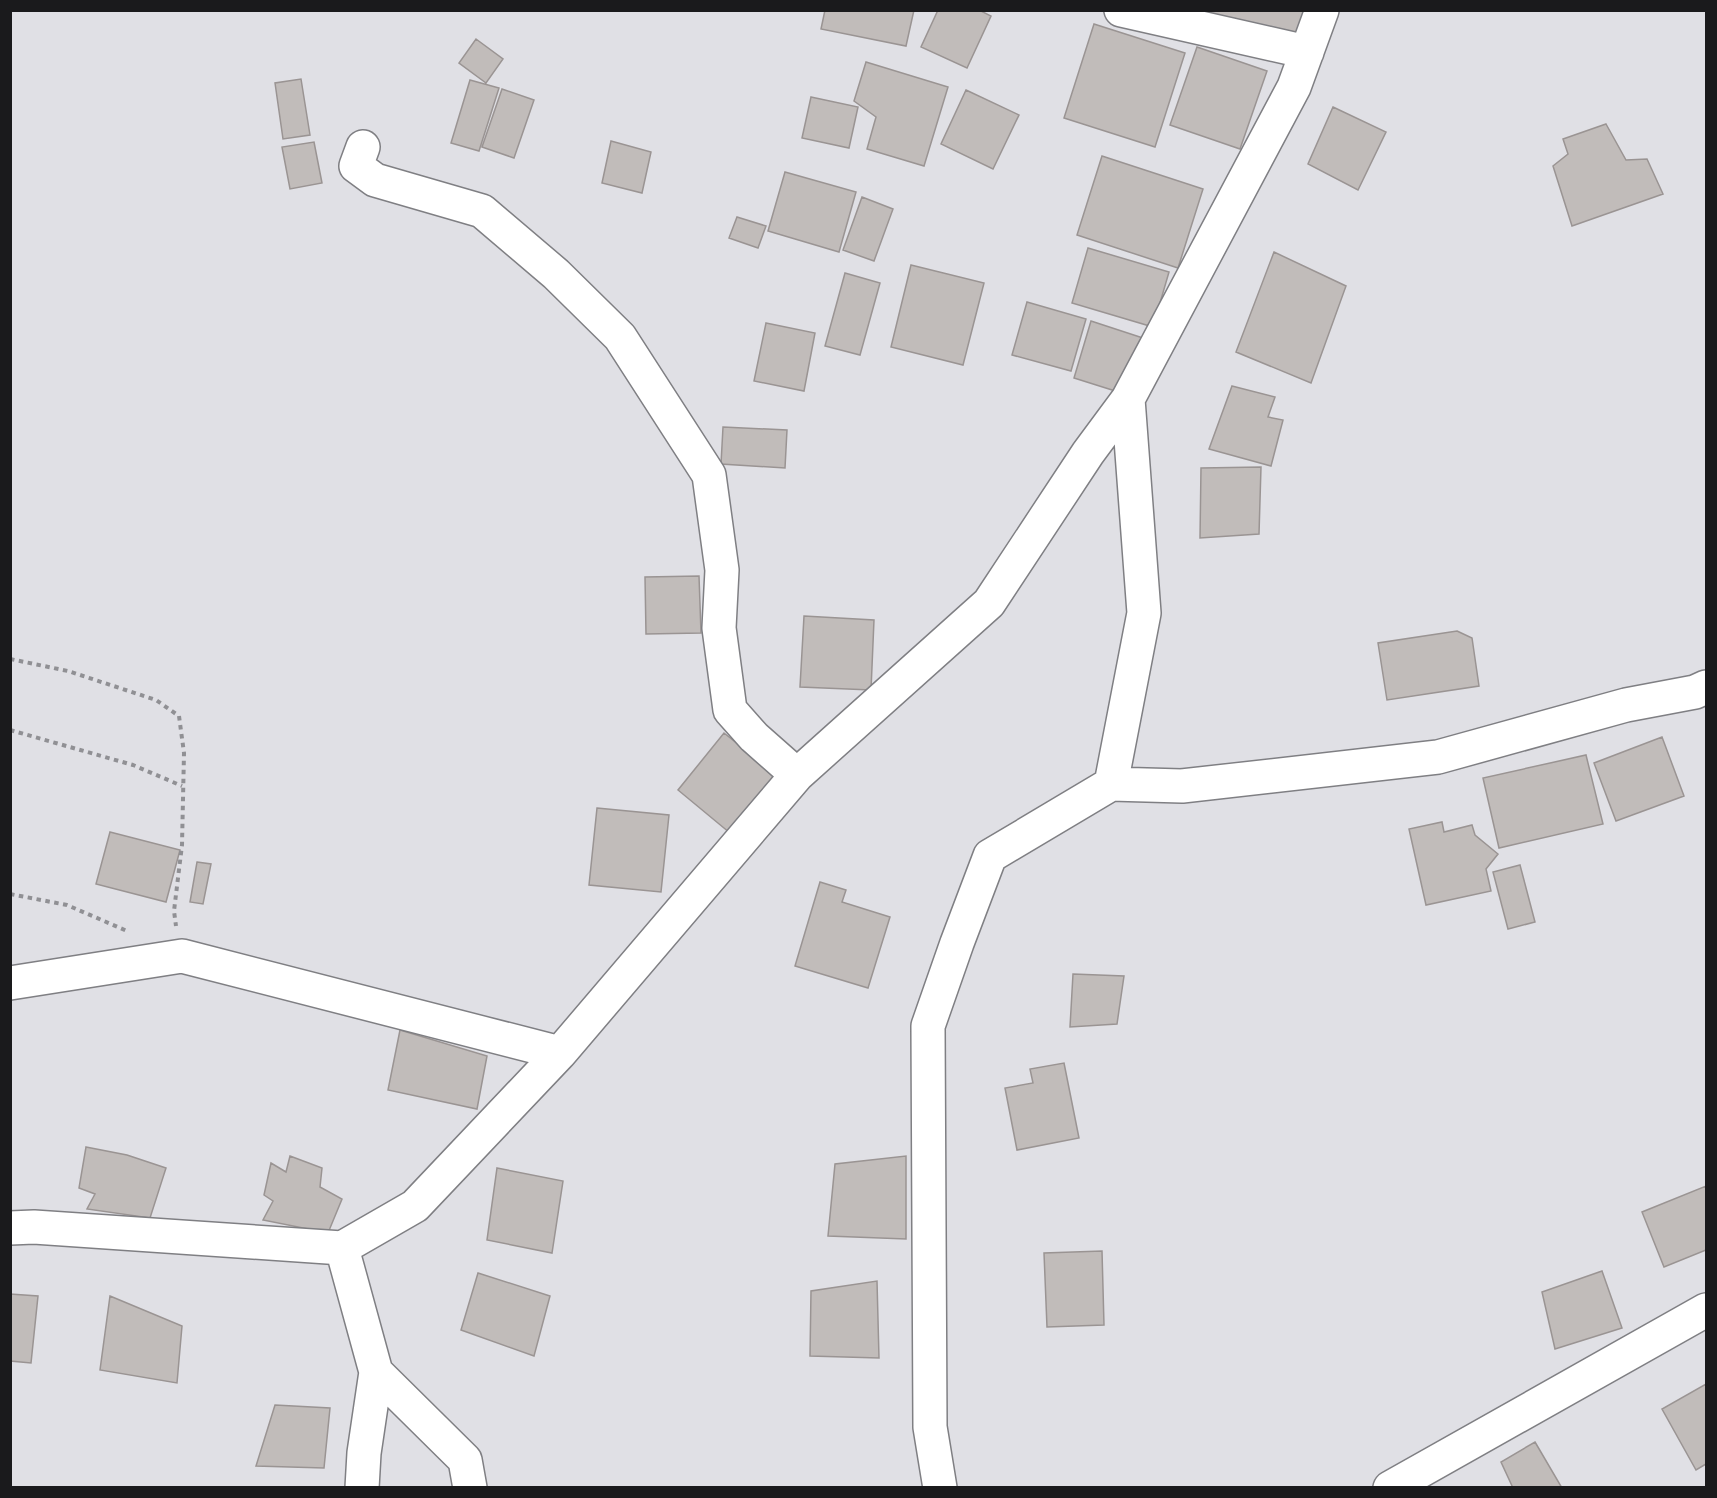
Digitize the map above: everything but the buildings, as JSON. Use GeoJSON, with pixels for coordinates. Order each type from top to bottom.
{"type":"FeatureCollection","features":[{"type":"Feature","properties":{"kind":"street"},"geometry":{"type":"LineString","coordinates":[[1121,10],[1307,52]]}},
{"type":"Feature","properties":{"kind":"street"},"geometry":{"type":"LineString","coordinates":[[10,1228],[34,1227],[342,1248],[415,1206],[560,1053],[796,775],[989,603],[1088,453],[1128,399],[1294,87],[1322,10]]}},
{"type":"Feature","properties":{"kind":"street"},"geometry":{"type":"LineString","coordinates":[[363,147],[356,166],[375,180],[482,211],[556,274],[620,337],[709,475],[723,570],[719,628],[730,710],[754,737],[796,775]]}},
{"type":"Feature","properties":{"kind":"street"},"geometry":{"type":"LineString","coordinates":[[1111,784],[1144,613],[1128,399]]}},
{"type":"Feature","properties":{"kind":"street"},"geometry":{"type":"LineString","coordinates":[[940,1488],[930,1427],[928,1026],[990,856],[1111,784],[1182,786],[1438,757],[1626,705],[1695,692],[1707,687]]}},
{"type":"Feature","properties":{"kind":"street"},"geometry":{"type":"LineString","coordinates":[[10,982],[182,956],[560,1053]]}},
{"type":"Feature","properties":{"kind":"street"},"geometry":{"type":"LineString","coordinates":[[342,1248],[376,1372],[364,1453],[362,1488]]}},
{"type":"Feature","properties":{"kind":"street"},"geometry":{"type":"LineString","coordinates":[[1390,1488],[1706,1311]]}},
{"type":"Feature","properties":{"kind":"street"},"geometry":{"type":"LineString","coordinates":[[376,1372],[465,1460],[470,1488]]}},
{"type":"Feature","properties":{"kind":"path"},"geometry":{"type":"LineString","coordinates":[[10,659],[68,671],[156,700],[179,716],[184,753],[182,845],[174,911],[182,956]]}},
{"type":"Feature","properties":{"kind":"path"},"geometry":{"type":"LineString","coordinates":[[10,730],[133,765],[183,786]]}},
{"type":"Feature","properties":{"kind":"path"},"geometry":{"type":"LineString","coordinates":[[10,894],[67,905],[133,933]]}}]}
